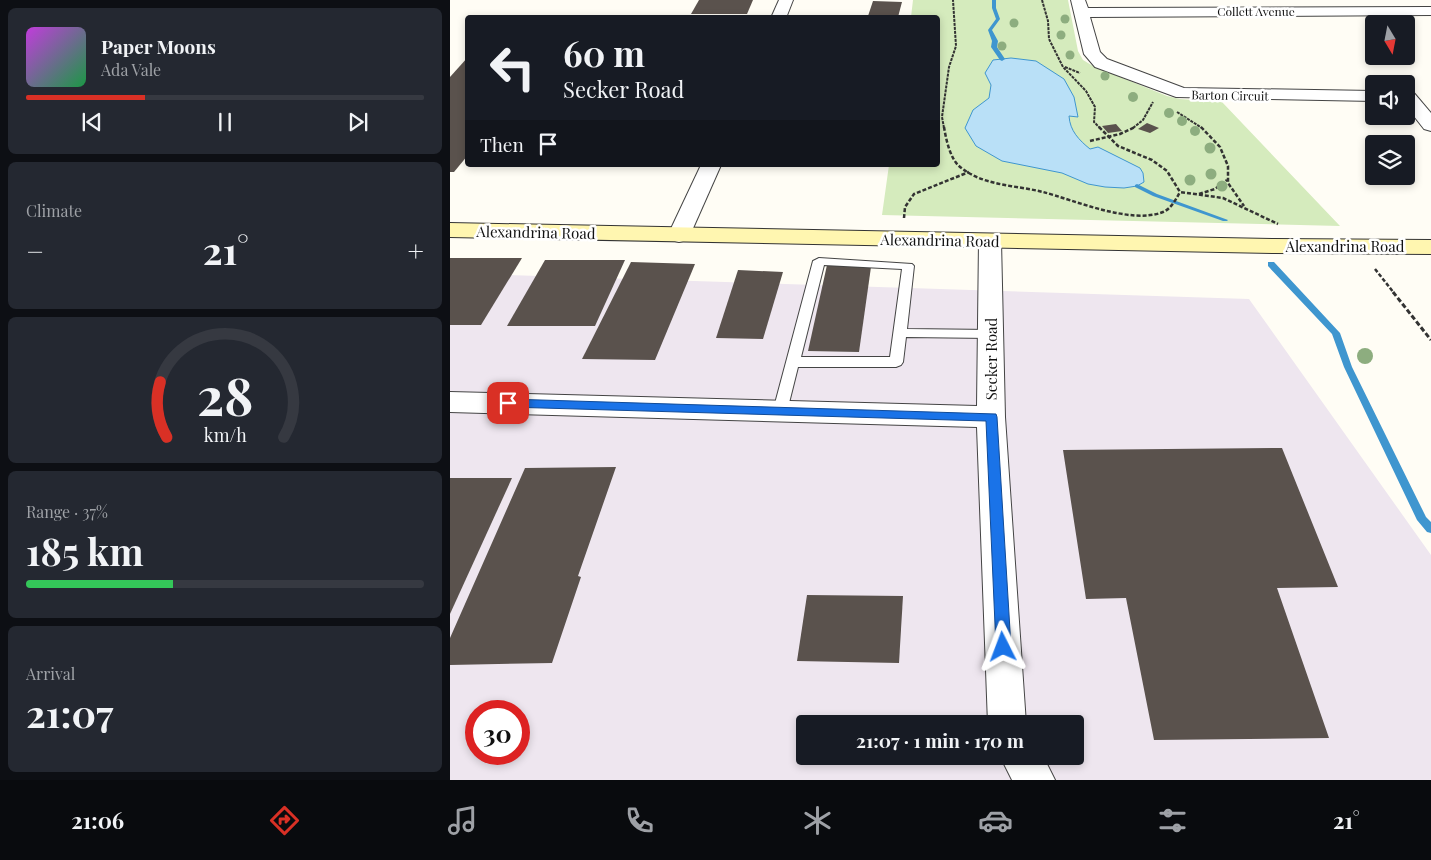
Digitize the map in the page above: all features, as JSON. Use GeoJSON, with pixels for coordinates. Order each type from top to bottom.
{"type":"FeatureCollection","features":[{"type":"Feature","properties":{"kind":"main road","name":"Alexandrina Road"},"geometry":{"type":"LineString","coordinates":[[450,230],[990,241],[1431,246]]}},
{"type":"Feature","properties":{"kind":"street"},"geometry":{"type":"LineString","coordinates":[[779,15],[786,0]]}},
{"type":"Feature","properties":{"kind":"street","name":"Collett Avenue"},"geometry":{"type":"LineString","coordinates":[[1080,6],[1431,11]]}},
{"type":"Feature","properties":{"kind":"street","name":"Barton Circuit"},"geometry":{"type":"LineString","coordinates":[[1080,6],[1092,54],[1096,59],[1128,74],[1161,94],[1365,96]]}},
{"type":"Feature","properties":{"kind":"street"},"geometry":{"type":"LineString","coordinates":[[1415,97],[1431,97]]}},
{"type":"Feature","properties":{"kind":"street"},"geometry":{"type":"LineString","coordinates":[[1415,106],[1431,125]]}},
{"type":"Feature","properties":{"kind":"street"},"geometry":{"type":"LineString","coordinates":[[679,235],[710,167]]}},
{"type":"Feature","properties":{"kind":"street","name":"Secker Road"},"geometry":{"type":"LineString","coordinates":[[450,402],[991,417],[990,241]]}},
{"type":"Feature","properties":{"kind":"street"},"geometry":{"type":"LineString","coordinates":[[991,417],[1007,715]]}},
{"type":"Feature","properties":{"kind":"street"},"geometry":{"type":"LineString","coordinates":[[1026,765],[1036,780]]}},
{"type":"Feature","properties":{"kind":"lane"},"geometry":{"type":"LineString","coordinates":[[780,411],[792,362],[819,261],[908,266],[896,362],[792,362]]}},
{"type":"Feature","properties":{"kind":"lane"},"geometry":{"type":"LineString","coordinates":[[899,333],[991,334]]}},
{"type":"Feature","properties":{"kind":"path"},"geometry":{"type":"LineString","coordinates":[[953,0],[956,46],[949,67],[942,117],[946,140],[958,165],[980,180],[1043,192],[1099,210],[1142,214],[1163,212],[1172,205],[1180,192]]}},
{"type":"Feature","properties":{"kind":"path"},"geometry":{"type":"LineString","coordinates":[[1042,0],[1048,21],[1049,38],[1064,67],[1086,91],[1095,107],[1094,122],[1106,136],[1118,146],[1152,160],[1167,171],[1180,192],[1223,198],[1283,226]]}},
{"type":"Feature","properties":{"kind":"path"},"geometry":{"type":"LineString","coordinates":[[1090,140],[1126,133],[1144,122],[1161,94],[1207,133],[1220,150],[1228,165],[1227,180],[1244,207]]}},
{"type":"Feature","properties":{"kind":"path"},"geometry":{"type":"LineString","coordinates":[[902,239],[905,207],[914,194],[969,172]]}},
{"type":"Feature","properties":{"kind":"path"},"geometry":{"type":"LineString","coordinates":[[1197,195],[1215,188],[1227,180]]}},
{"type":"Feature","properties":{"kind":"path"},"geometry":{"type":"LineString","coordinates":[[1372,264],[1431,340]]}},
{"type":"Feature","properties":{"kind":"shaded area"},"geometry":{"type":"Polygon","coordinates":[[[450,273],[1249,299],[1431,555],[1431,780],[450,780],[450,273]]]}},
{"type":"Feature","properties":{"kind":"green space"},"geometry":{"type":"Polygon","coordinates":[[[913,0],[1068,0],[1078,51],[1083,60],[1093,66],[1167,96],[1180,99],[1222,102],[1340,226],[882,215],[889,167],[940,167],[940,15],[911,15],[913,0]]]}},
{"type":"Feature","properties":{"kind":"water"},"geometry":{"type":"Polygon","coordinates":[[[1011,58],[1036,61],[1064,79],[1074,97],[1078,117],[1069,116],[1071,126],[1076,135],[1090,149],[1098,147],[1140,168],[1143,173],[1144,182],[1137,186],[1124,188],[1088,184],[1062,173],[1002,161],[976,146],[965,128],[973,110],[989,98],[991,85],[985,73],[993,60],[1011,58]]]}},
{"type":"Feature","properties":{"kind":"building"},"geometry":{"type":"Polygon","coordinates":[[[699,0],[753,0],[747,14],[691,14],[699,0]]]}},
{"type":"Feature","properties":{"kind":"building"},"geometry":{"type":"Polygon","coordinates":[[[873,1],[902,2],[899,15],[868,15],[873,1]]]}},
{"type":"Feature","properties":{"kind":"building"},"geometry":{"type":"Polygon","coordinates":[[[465,60],[465,159],[454,172],[450,172],[450,77],[465,60]]]}},
{"type":"Feature","properties":{"kind":"building"},"geometry":{"type":"Polygon","coordinates":[[[1147,123],[1159,128],[1150,133],[1138,129],[1147,123]]]}},
{"type":"Feature","properties":{"kind":"building"},"geometry":{"type":"Polygon","coordinates":[[[1116,124],[1122,131],[1108,133],[1102,126],[1116,124]]]}},
{"type":"Feature","properties":{"kind":"building"},"geometry":{"type":"Polygon","coordinates":[[[450,258],[522,258],[481,325],[450,325],[450,258]]]}},
{"type":"Feature","properties":{"kind":"building"},"geometry":{"type":"Polygon","coordinates":[[[545,260],[625,260],[595,326],[507,326],[545,260]]]}},
{"type":"Feature","properties":{"kind":"building"},"geometry":{"type":"Polygon","coordinates":[[[631,262],[695,264],[655,360],[582,359],[631,262]]]}},
{"type":"Feature","properties":{"kind":"building"},"geometry":{"type":"Polygon","coordinates":[[[827,265],[871,267],[859,352],[808,351],[827,265]]]}},
{"type":"Feature","properties":{"kind":"building"},"geometry":{"type":"Polygon","coordinates":[[[738,270],[783,272],[763,339],[716,338],[738,270]]]}},
{"type":"Feature","properties":{"kind":"building"},"geometry":{"type":"Polygon","coordinates":[[[1282,448],[1338,587],[1277,588],[1329,738],[1154,740],[1126,598],[1086,599],[1063,450],[1282,448]]]}},
{"type":"Feature","properties":{"kind":"building"},"geometry":{"type":"Polygon","coordinates":[[[616,467],[578,576],[581,577],[552,663],[450,665],[450,638],[525,468],[616,467]]]}},
{"type":"Feature","properties":{"kind":"building"},"geometry":{"type":"Polygon","coordinates":[[[450,478],[512,478],[450,614],[450,478]]]}},
{"type":"Feature","properties":{"kind":"building"},"geometry":{"type":"Polygon","coordinates":[[[807,595],[903,596],[899,663],[797,661],[807,595]]]}},
{"type":"Feature","properties":{"kind":"waterway"},"geometry":{"type":"LineString","coordinates":[[994,0],[994,8],[998,19],[990,30],[995,41],[994,47],[1002,59]]}},
{"type":"Feature","properties":{"kind":"waterway"},"geometry":{"type":"LineString","coordinates":[[1137,186],[1155,195],[1225,220]]}},
{"type":"Feature","properties":{"kind":"waterway"},"geometry":{"type":"LineString","coordinates":[[1271,264],[1336,333],[1348,367],[1422,520],[1431,529]]}},
{"type":"Feature","properties":{"kind":"route"},"geometry":{"type":"LineString","coordinates":[[508,403],[991,417],[1003,647]]}}]}
